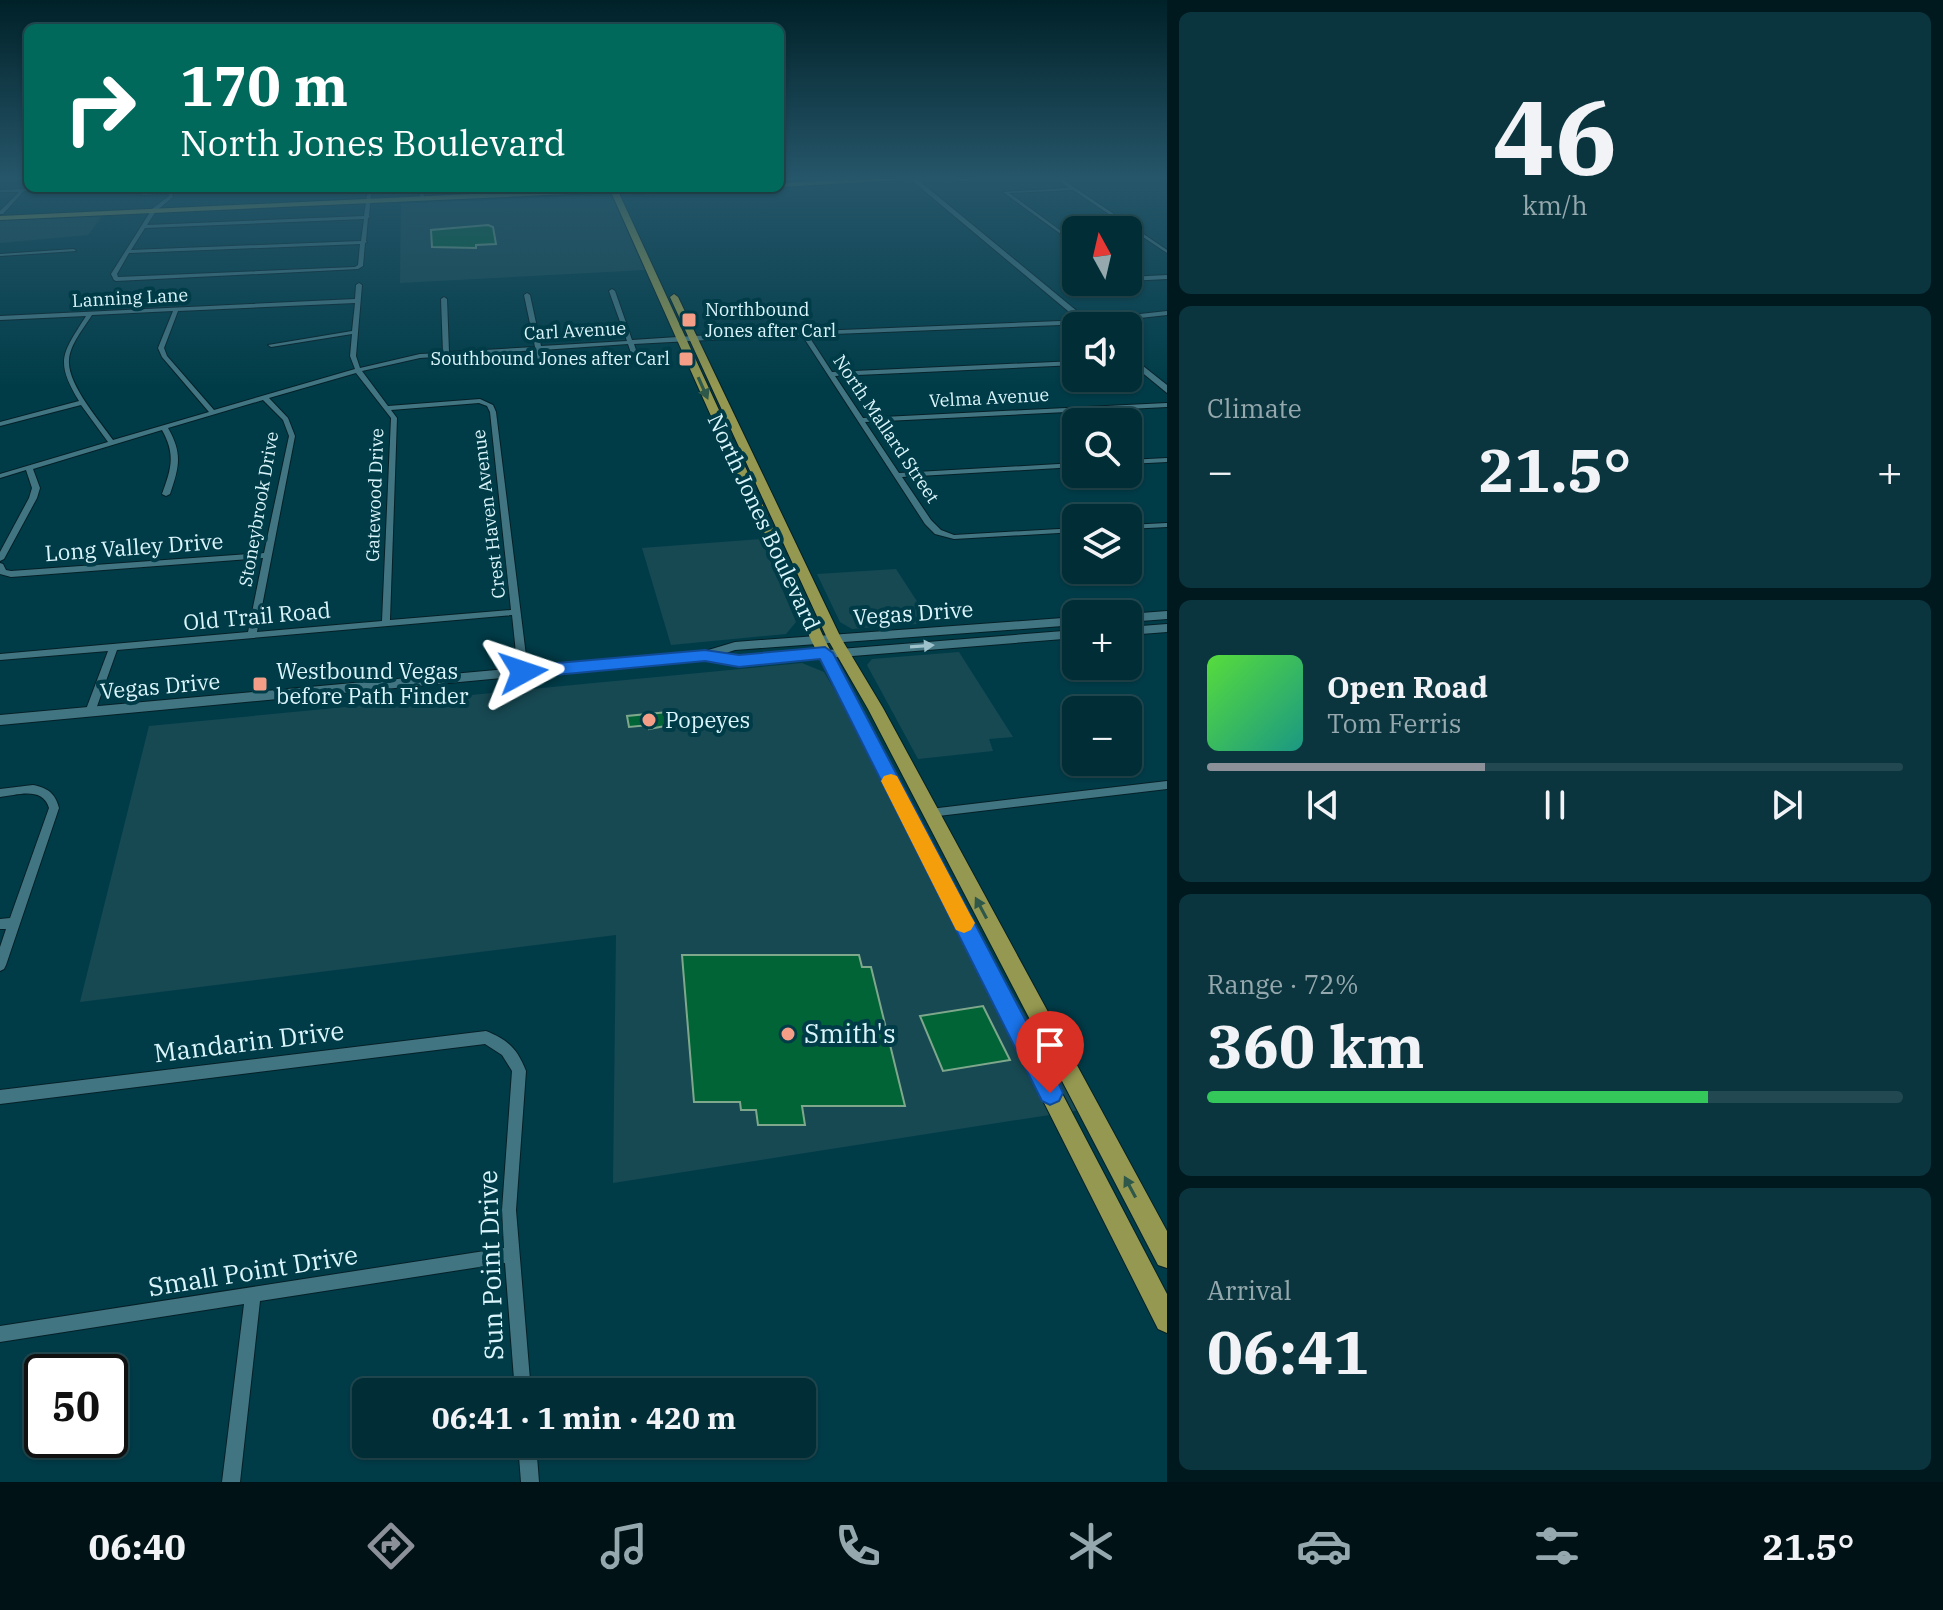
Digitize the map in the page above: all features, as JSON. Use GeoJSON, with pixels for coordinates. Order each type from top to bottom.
{"type":"FeatureCollection","features":[{"type":"Feature","properties":{"kind":"main road"},"geometry":{"type":"LineString","coordinates":[[644,248],[647,253]]}},
{"type":"Feature","properties":{"kind":"main road","name":"North Jones Boulevard"},"geometry":{"type":"LineString","coordinates":[[645,248],[686,338],[748,456],[887,774],[1167,1320]]}},
{"type":"Feature","properties":{"kind":"main road"},"geometry":{"type":"LineString","coordinates":[[998,248],[1074,312]]}},
{"type":"Feature","properties":{"kind":"main road","name":"North Jones Boulevard"},"geometry":{"type":"LineString","coordinates":[[647,253],[660,269],[733,457],[831,646],[930,813],[1167,1256]]}},
{"type":"Feature","properties":{"kind":"main road"},"geometry":{"type":"LineString","coordinates":[[1142,370],[1167,390]]}},
{"type":"Feature","properties":{"kind":"main road"},"geometry":{"type":"LineString","coordinates":[[733,457],[748,456]]}},
{"type":"Feature","properties":{"kind":"main road"},"geometry":{"type":"LineString","coordinates":[[1142,617],[1167,615]]}},
{"type":"Feature","properties":{"kind":"main road","name":"Vegas Drive"},"geometry":{"type":"LineString","coordinates":[[0,720],[705,655],[739,661],[831,646],[1062,622]]}},
{"type":"Feature","properties":{"kind":"main road"},"geometry":{"type":"LineString","coordinates":[[1142,630],[1167,628]]}},
{"type":"Feature","properties":{"kind":"main road","name":"Vegas Drive"},"geometry":{"type":"LineString","coordinates":[[831,646],[1062,635]]}},
{"type":"Feature","properties":{"kind":"main road"},"geometry":{"type":"LineString","coordinates":[[887,774],[930,813]]}},
{"type":"Feature","properties":{"kind":"main road"},"geometry":{"type":"LineString","coordinates":[[973,942],[997,939]]}},
{"type":"Feature","properties":{"kind":"street"},"geometry":{"type":"LineString","coordinates":[[130,248],[114,274],[116,279],[356,268],[360,266],[364,248]]}},
{"type":"Feature","properties":{"kind":"street"},"geometry":{"type":"LineString","coordinates":[[128,252],[219,248]]}},
{"type":"Feature","properties":{"kind":"street"},"geometry":{"type":"LineString","coordinates":[[0,255],[74,250]]}},
{"type":"Feature","properties":{"kind":"street"},"geometry":{"type":"LineString","coordinates":[[1142,278],[1167,277]]}},
{"type":"Feature","properties":{"kind":"street"},"geometry":{"type":"LineString","coordinates":[[358,370],[353,356],[359,285]]}},
{"type":"Feature","properties":{"kind":"street"},"geometry":{"type":"LineString","coordinates":[[612,291],[635,356]]}},
{"type":"Feature","properties":{"kind":"street"},"geometry":{"type":"LineString","coordinates":[[527,295],[541,361]]}},
{"type":"Feature","properties":{"kind":"street"},"geometry":{"type":"LineString","coordinates":[[444,299],[446,353]]}},
{"type":"Feature","properties":{"kind":"street","name":"Lanning Lane"},"geometry":{"type":"LineString","coordinates":[[1,320],[357,301]]}},
{"type":"Feature","properties":{"kind":"street"},"geometry":{"type":"LineString","coordinates":[[176,310],[161,348],[164,356],[213,413]]}},
{"type":"Feature","properties":{"kind":"street","name":"Carl Avenue"},"geometry":{"type":"LineString","coordinates":[[1142,316],[1167,313]]}},
{"type":"Feature","properties":{"kind":"street"},"geometry":{"type":"LineString","coordinates":[[90,314],[66,357],[66,369],[112,443]]}},
{"type":"Feature","properties":{"kind":"street","name":"Carl Avenue"},"geometry":{"type":"LineString","coordinates":[[0,476],[358,370],[446,353],[686,338],[1062,325]]}},
{"type":"Feature","properties":{"kind":"street"},"geometry":{"type":"LineString","coordinates":[[271,345],[354,332]]}},
{"type":"Feature","properties":{"kind":"street","name":"North Mallard Street"},"geometry":{"type":"LineString","coordinates":[[804,334],[928,522],[947,535],[1062,531]]}},
{"type":"Feature","properties":{"kind":"street"},"geometry":{"type":"LineString","coordinates":[[830,374],[1062,364]]}},
{"type":"Feature","properties":{"kind":"street","name":"Gatewood Drive"},"geometry":{"type":"LineString","coordinates":[[358,370],[394,418],[386,623]]}},
{"type":"Feature","properties":{"kind":"street","name":"Stoneybrook Drive"},"geometry":{"type":"LineString","coordinates":[[252,635],[292,436],[286,419],[265,398]]}},
{"type":"Feature","properties":{"kind":"street","name":"Crest Haven Avenue"},"geometry":{"type":"LineString","coordinates":[[389,408],[465,401],[486,402],[493,412],[523,672]]}},
{"type":"Feature","properties":{"kind":"street"},"geometry":{"type":"LineString","coordinates":[[0,424],[84,402]]}},
{"type":"Feature","properties":{"kind":"street","name":"Velma Avenue"},"geometry":{"type":"LineString","coordinates":[[861,420],[1167,405]]}},
{"type":"Feature","properties":{"kind":"street"},"geometry":{"type":"LineString","coordinates":[[164,428],[175,446],[176,464],[166,494]]}},
{"type":"Feature","properties":{"kind":"street"},"geometry":{"type":"LineString","coordinates":[[1142,461],[1167,460]]}},
{"type":"Feature","properties":{"kind":"street"},"geometry":{"type":"LineString","coordinates":[[897,475],[1062,466]]}},
{"type":"Feature","properties":{"kind":"street"},"geometry":{"type":"LineString","coordinates":[[0,559],[33,498],[34,478],[29,468]]}},
{"type":"Feature","properties":{"kind":"street"},"geometry":{"type":"LineString","coordinates":[[1142,526],[1167,525]]}},
{"type":"Feature","properties":{"kind":"street","name":"Long Valley Drive"},"geometry":{"type":"LineString","coordinates":[[1,569],[11,574],[269,555]]}},
{"type":"Feature","properties":{"kind":"street","name":"Old Trail Road"},"geometry":{"type":"LineString","coordinates":[[0,657],[516,612]]}},
{"type":"Feature","properties":{"kind":"street"},"geometry":{"type":"LineString","coordinates":[[90,712],[114,647]]}},
{"type":"Feature","properties":{"kind":"street"},"geometry":{"type":"LineString","coordinates":[[930,813],[1167,785]]}},
{"type":"Feature","properties":{"kind":"street"},"geometry":{"type":"LineString","coordinates":[[0,793],[36,789],[47,793],[53,800],[54,808],[0,965]]}},
{"type":"Feature","properties":{"kind":"street"},"geometry":{"type":"LineString","coordinates":[[0,924],[15,923]]}},
{"type":"Feature","properties":{"kind":"street","name":"Mandarin Drive"},"geometry":{"type":"LineString","coordinates":[[0,1097],[486,1037],[503,1045]]}},
{"type":"Feature","properties":{"kind":"street","name":"Sun Point Drive"},"geometry":{"type":"LineString","coordinates":[[503,1045],[514,1056],[519,1071],[509,1210],[522,1378]]}},
{"type":"Feature","properties":{"kind":"street","name":"Small Point Drive"},"geometry":{"type":"LineString","coordinates":[[0,1334],[512,1254]]}},
{"type":"Feature","properties":{"kind":"street"},"geometry":{"type":"LineString","coordinates":[[231,1482],[253,1296]]}},
{"type":"Feature","properties":{"kind":"street"},"geometry":{"type":"LineString","coordinates":[[528,1458],[530,1482]]}},
{"type":"Feature","properties":{"kind":"shaded area"},"geometry":{"type":"Polygon","coordinates":[[[400,248],[636,248],[645,270],[400,283],[400,248]]]}},
{"type":"Feature","properties":{"kind":"shaded area"},"geometry":{"type":"Polygon","coordinates":[[[761,539],[796,622],[786,634],[671,645],[642,548],[761,539]]]}},
{"type":"Feature","properties":{"kind":"shaded area"},"geometry":{"type":"Polygon","coordinates":[[[896,569],[931,623],[852,629],[840,622],[817,574],[896,569]]]}},
{"type":"Feature","properties":{"kind":"shaded area"},"geometry":{"type":"Polygon","coordinates":[[[959,652],[1013,737],[989,739],[993,751],[918,759],[867,665],[872,659],[959,652]]]}},
{"type":"Feature","properties":{"kind":"shaded area"},"geometry":{"type":"Polygon","coordinates":[[[802,663],[824,672],[1081,1110],[613,1183],[616,935],[80,1002],[149,726],[802,663]]]}},
{"type":"Feature","properties":{"kind":"building","name":"Popeyes"},"geometry":{"type":"Polygon","coordinates":[[[668,712],[671,725],[649,729],[649,725],[629,727],[627,716],[668,712]]]}},
{"type":"Feature","properties":{"kind":"building","name":"Smith's"},"geometry":{"type":"Polygon","coordinates":[[[682,955],[859,955],[862,967],[871,967],[905,1106],[802,1106],[805,1125],[758,1125],[756,1110],[741,1110],[740,1102],[694,1102],[682,955]]]}},
{"type":"Feature","properties":{"kind":"building"},"geometry":{"type":"Polygon","coordinates":[[[983,1006],[1010,1060],[943,1071],[920,1016],[983,1006]]]}},
{"type":"Feature","properties":{"kind":"slow traffic"},"geometry":{"type":"LineString","coordinates":[[891,781],[964,923]]}},
{"type":"Feature","properties":{"kind":"place","name":"Northbound Jones after Carl"},"geometry":{"type":"Point","coordinates":[689,320]}},
{"type":"Feature","properties":{"kind":"place","name":"Southbound Jones after Carl"},"geometry":{"type":"Point","coordinates":[686,359]}},
{"type":"Feature","properties":{"kind":"place","name":"Westbound Vegas before Path Finder"},"geometry":{"type":"Point","coordinates":[260,684]}},
{"type":"Feature","properties":{"kind":"place","name":"Popeyes"},"geometry":{"type":"Point","coordinates":[649,720]}},
{"type":"Feature","properties":{"kind":"place","name":"Smith's"},"geometry":{"type":"Point","coordinates":[788,1034]}},
{"type":"Feature","properties":{"kind":"route"},"geometry":{"type":"LineString","coordinates":[[523,672],[705,655],[739,661],[825,653],[1050,1093]]}}]}
